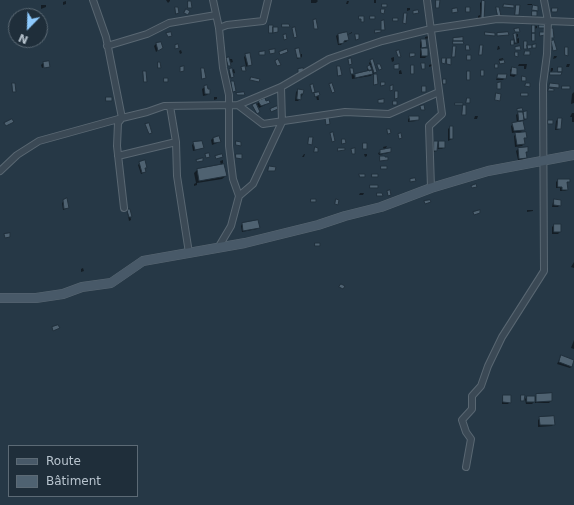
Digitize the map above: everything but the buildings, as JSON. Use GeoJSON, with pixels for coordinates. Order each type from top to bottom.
{"type":"FeatureCollection","features":[{"type":"Feature","properties":{"kind":"main road"},"geometry":{"type":"LineString","coordinates":[[0,298],[36,298],[63,294],[82,287],[111,283],[143,261],[218,248],[318,225],[345,216],[381,207],[431,188],[488,171],[574,155]]}},
{"type":"Feature","properties":{"kind":"street"},"geometry":{"type":"LineString","coordinates":[[93,0],[107,46],[122,118]]}},
{"type":"Feature","properties":{"kind":"street"},"geometry":{"type":"LineString","coordinates":[[213,0],[219,28],[223,68],[230,95],[229,146],[233,179],[240,196]]}},
{"type":"Feature","properties":{"kind":"street"},"geometry":{"type":"LineString","coordinates":[[219,28],[227,25],[263,21],[268,0]]}},
{"type":"Feature","properties":{"kind":"street"},"geometry":{"type":"LineString","coordinates":[[427,0],[442,114],[429,126],[431,188]]}},
{"type":"Feature","properties":{"kind":"street"},"geometry":{"type":"LineString","coordinates":[[466,467],[471,439],[466,432],[462,420],[472,409],[472,396],[481,386],[488,366],[502,337],[544,271],[543,84],[547,54],[548,21],[544,0]]}},
{"type":"Feature","properties":{"kind":"street"},"geometry":{"type":"LineString","coordinates":[[107,46],[143,36],[169,23],[216,15]]}},
{"type":"Feature","properties":{"kind":"street"},"geometry":{"type":"LineString","coordinates":[[0,171],[17,155],[39,141],[164,106],[238,105],[281,87],[329,60],[382,41],[431,29],[497,19],[574,22]]}},
{"type":"Feature","properties":{"kind":"street"},"geometry":{"type":"LineString","coordinates":[[218,248],[231,226],[240,196],[253,184],[282,122],[281,87]]}},
{"type":"Feature","properties":{"kind":"street"},"geometry":{"type":"LineString","coordinates":[[238,105],[263,124],[345,112],[389,114],[439,92]]}},
{"type":"Feature","properties":{"kind":"street"},"geometry":{"type":"LineString","coordinates":[[170,106],[176,142],[177,176],[189,253]]}},
{"type":"Feature","properties":{"kind":"street"},"geometry":{"type":"LineString","coordinates":[[122,118],[118,123],[117,146],[124,208]]}},
{"type":"Feature","properties":{"kind":"street"},"geometry":{"type":"LineString","coordinates":[[118,156],[176,142]]}}]}
